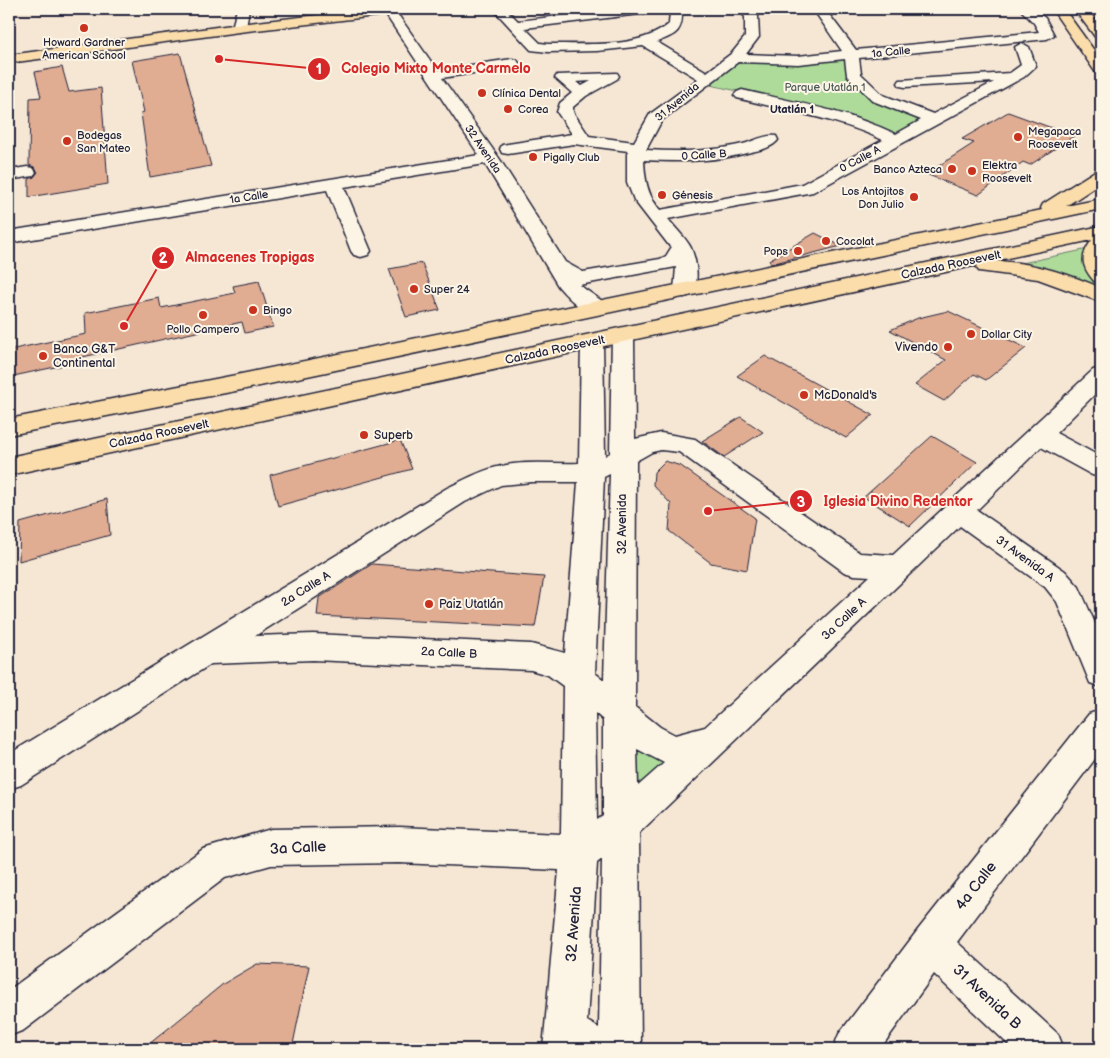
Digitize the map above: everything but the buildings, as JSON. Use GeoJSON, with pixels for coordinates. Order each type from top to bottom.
{"type":"FeatureCollection","features":[{"type":"Feature","properties":{"kind":"main road"},"geometry":{"type":"LineString","coordinates":[[1080,9],[1101,35]]}},
{"type":"Feature","properties":{"kind":"main road"},"geometry":{"type":"LineString","coordinates":[[9,59],[239,28],[339,12],[395,10]]}},
{"type":"Feature","properties":{"kind":"main road"},"geometry":{"type":"LineString","coordinates":[[1058,10],[1101,70]]}},
{"type":"Feature","properties":{"kind":"main road"},"geometry":{"type":"LineString","coordinates":[[1034,218],[1101,175]]}},
{"type":"Feature","properties":{"kind":"main road"},"geometry":{"type":"LineString","coordinates":[[9,427],[250,381],[1101,204]]}},
{"type":"Feature","properties":{"kind":"main road","name":"Calzada Roosevelt"},"geometry":{"type":"LineString","coordinates":[[9,466],[1101,232]]}},
{"type":"Feature","properties":{"kind":"main road"},"geometry":{"type":"LineString","coordinates":[[1101,241],[1092,252],[1091,259],[1094,270],[1101,278]]}},
{"type":"Feature","properties":{"kind":"main road"},"geometry":{"type":"LineString","coordinates":[[917,272],[989,267],[1024,269],[1052,276],[1101,296]]}},
{"type":"Feature","properties":{"kind":"street"},"geometry":{"type":"LineString","coordinates":[[239,28],[243,9]]}},
{"type":"Feature","properties":{"kind":"street"},"geometry":{"type":"LineString","coordinates":[[499,9],[536,47],[541,48],[619,46],[647,42],[672,30],[676,25],[676,9]]}},
{"type":"Feature","properties":{"kind":"street"},"geometry":{"type":"LineString","coordinates":[[516,25],[648,9],[647,42]]}},
{"type":"Feature","properties":{"kind":"street","name":"31 Avenida"},"geometry":{"type":"LineString","coordinates":[[636,151],[656,117],[735,58],[752,37],[750,16],[744,9]]}},
{"type":"Feature","properties":{"kind":"street"},"geometry":{"type":"LineString","coordinates":[[819,9],[852,55],[854,74],[878,98],[934,120]]}},
{"type":"Feature","properties":{"kind":"street","name":"1a Calle"},"geometry":{"type":"LineString","coordinates":[[735,58],[798,60],[1046,36],[1048,33],[1040,21],[1026,9]]}},
{"type":"Feature","properties":{"kind":"street","name":"32 Avenida"},"geometry":{"type":"LineString","coordinates":[[395,10],[433,75],[490,158],[565,282],[575,293],[597,308]]}},
{"type":"Feature","properties":{"kind":"street"},"geometry":{"type":"LineString","coordinates":[[647,42],[706,78]]}},
{"type":"Feature","properties":{"kind":"street"},"geometry":{"type":"LineString","coordinates":[[940,82],[1019,74],[1029,66],[1022,47]]}},
{"type":"Feature","properties":{"kind":"street"},"geometry":{"type":"LineString","coordinates":[[433,75],[512,63]]}},
{"type":"Feature","properties":{"kind":"street","name":"0 Calle A"},"geometry":{"type":"LineString","coordinates":[[656,216],[807,188],[1019,74]]}},
{"type":"Feature","properties":{"kind":"street"},"geometry":{"type":"LineString","coordinates":[[580,94],[564,109],[584,140]]}},
{"type":"Feature","properties":{"kind":"street"},"geometry":{"type":"LineString","coordinates":[[742,95],[821,112],[861,124],[896,140]]}},
{"type":"Feature","properties":{"kind":"street"},"geometry":{"type":"LineString","coordinates":[[508,149],[574,139],[636,151],[636,182],[643,200],[681,248],[687,271],[684,290]]}},
{"type":"Feature","properties":{"kind":"street","name":"0 Calle B"},"geometry":{"type":"LineString","coordinates":[[636,151],[678,158],[706,157],[729,154],[770,140]]}},
{"type":"Feature","properties":{"kind":"street","name":"1a Calle"},"geometry":{"type":"LineString","coordinates":[[9,237],[490,158]]}},
{"type":"Feature","properties":{"kind":"street"},"geometry":{"type":"LineString","coordinates":[[9,175],[27,172]]}},
{"type":"Feature","properties":{"kind":"street"},"geometry":{"type":"LineString","coordinates":[[334,184],[361,252]]}},
{"type":"Feature","properties":{"kind":"street"},"geometry":{"type":"LineString","coordinates":[[557,266],[580,279],[666,264],[673,260],[681,248]]}},
{"type":"Feature","properties":{"kind":"street","name":"32 Avenida"},"geometry":{"type":"LineString","coordinates":[[620,1049],[621,825],[618,713],[623,552],[623,335]]}},
{"type":"Feature","properties":{"kind":"street","name":"32 Avenida"},"geometry":{"type":"LineString","coordinates":[[575,1044],[579,853],[579,679],[591,471],[592,342]]}},
{"type":"Feature","properties":{"kind":"street","name":"3a Calle A"},"geometry":{"type":"LineString","coordinates":[[579,853],[621,825],[959,512],[1098,380]]}},
{"type":"Feature","properties":{"kind":"street"},"geometry":{"type":"LineString","coordinates":[[1040,435],[1101,468]]}},
{"type":"Feature","properties":{"kind":"street","name":"2a Calle A"},"geometry":{"type":"LineString","coordinates":[[9,773],[456,495],[498,476],[591,471],[622,459],[642,446],[654,441],[668,440],[686,445],[854,564]]}},
{"type":"Feature","properties":{"kind":"street","name":"31 Avenida A"},"geometry":{"type":"LineString","coordinates":[[959,512],[1055,578],[1069,596],[1101,673]]}},
{"type":"Feature","properties":{"kind":"street"},"geometry":{"type":"LineString","coordinates":[[867,597],[854,564],[899,567]]}},
{"type":"Feature","properties":{"kind":"street","name":"2a Calle B"},"geometry":{"type":"LineString","coordinates":[[310,586],[292,601],[285,621],[293,639],[314,647]]}},
{"type":"Feature","properties":{"kind":"street","name":"2a Calle B"},"geometry":{"type":"LineString","coordinates":[[203,651],[314,647],[531,657],[556,664],[579,679]]}},
{"type":"Feature","properties":{"kind":"street"},"geometry":{"type":"LineString","coordinates":[[579,679],[648,738],[673,751],[714,740]]}},
{"type":"Feature","properties":{"kind":"street","name":"4a Calle"},"geometry":{"type":"LineString","coordinates":[[854,1049],[931,945],[1101,725]]}},
{"type":"Feature","properties":{"kind":"street","name":"3a Calle"},"geometry":{"type":"LineString","coordinates":[[9,1016],[216,862],[271,847],[382,845],[579,853]]}},
{"type":"Feature","properties":{"kind":"street","name":"31 Avenida B"},"geometry":{"type":"LineString","coordinates":[[931,945],[1042,1049]]}},
{"type":"Feature","properties":{"kind":"green space","name":"Parque Utatlán 1"},"geometry":{"type":"Polygon","coordinates":[[[845,58],[874,99],[928,120],[891,139],[798,104],[710,85],[739,61],[845,58]]]}},
{"type":"Feature","properties":{"kind":"green space"},"geometry":{"type":"Polygon","coordinates":[[[1088,249],[1091,274],[1101,281],[1101,292],[1022,263],[1088,249]]]}},
{"type":"Feature","properties":{"kind":"green space"},"geometry":{"type":"Polygon","coordinates":[[[624,728],[674,758],[627,813],[624,728]]]}},
{"type":"Feature","properties":{"kind":"place","name":"Howard Gardner American School"},"geometry":{"type":"Point","coordinates":[84,28]}},
{"type":"Feature","properties":{"kind":"place","name":"Colegio Mixto Monte Carmelo"},"geometry":{"type":"Point","coordinates":[219,59]}},
{"type":"Feature","properties":{"kind":"place","name":"Clínica Dental"},"geometry":{"type":"Point","coordinates":[482,93]}},
{"type":"Feature","properties":{"kind":"place","name":"Corea"},"geometry":{"type":"Point","coordinates":[508,109]}},
{"type":"Feature","properties":{"kind":"place","name":"Megapaca Roosevelt"},"geometry":{"type":"Point","coordinates":[1018,137]}},
{"type":"Feature","properties":{"kind":"place","name":"Bodegas San Mateo"},"geometry":{"type":"Point","coordinates":[67,141]}},
{"type":"Feature","properties":{"kind":"place","name":"Pigally Club"},"geometry":{"type":"Point","coordinates":[533,157]}},
{"type":"Feature","properties":{"kind":"place","name":"Banco Azteca"},"geometry":{"type":"Point","coordinates":[952,169]}},
{"type":"Feature","properties":{"kind":"place","name":"Elektra Roosevelt"},"geometry":{"type":"Point","coordinates":[972,171]}},
{"type":"Feature","properties":{"kind":"place","name":"Génesis"},"geometry":{"type":"Point","coordinates":[662,195]}},
{"type":"Feature","properties":{"kind":"place","name":"Los Antojitos Don Julio"},"geometry":{"type":"Point","coordinates":[914,197]}},
{"type":"Feature","properties":{"kind":"place","name":"Cocolat"},"geometry":{"type":"Point","coordinates":[826,241]}},
{"type":"Feature","properties":{"kind":"place","name":"Pops"},"geometry":{"type":"Point","coordinates":[798,251]}},
{"type":"Feature","properties":{"kind":"place","name":"Super 24"},"geometry":{"type":"Point","coordinates":[414,289]}},
{"type":"Feature","properties":{"kind":"place","name":"Bingo"},"geometry":{"type":"Point","coordinates":[253,310]}},
{"type":"Feature","properties":{"kind":"place","name":"Pollo Campero"},"geometry":{"type":"Point","coordinates":[203,315]}},
{"type":"Feature","properties":{"kind":"place","name":"Almacenes Tropigas"},"geometry":{"type":"Point","coordinates":[124,326]}},
{"type":"Feature","properties":{"kind":"place","name":"Dollar City"},"geometry":{"type":"Point","coordinates":[971,334]}},
{"type":"Feature","properties":{"kind":"place","name":"Vivendo"},"geometry":{"type":"Point","coordinates":[948,347]}},
{"type":"Feature","properties":{"kind":"place","name":"Banco G&T Continental"},"geometry":{"type":"Point","coordinates":[43,356]}},
{"type":"Feature","properties":{"kind":"place","name":"McDonald's"},"geometry":{"type":"Point","coordinates":[804,395]}},
{"type":"Feature","properties":{"kind":"place","name":"Superb"},"geometry":{"type":"Point","coordinates":[364,435]}},
{"type":"Feature","properties":{"kind":"place","name":"Iglesia Divino Redentor"},"geometry":{"type":"Point","coordinates":[708,511]}},
{"type":"Feature","properties":{"kind":"place","name":"Paiz Utatlán"},"geometry":{"type":"Point","coordinates":[429,604]}},
{"type":"Feature","properties":{"kind":"district","name":"Utatlán 1"},"geometry":{"type":"Point","coordinates":[792,109]}}]}
